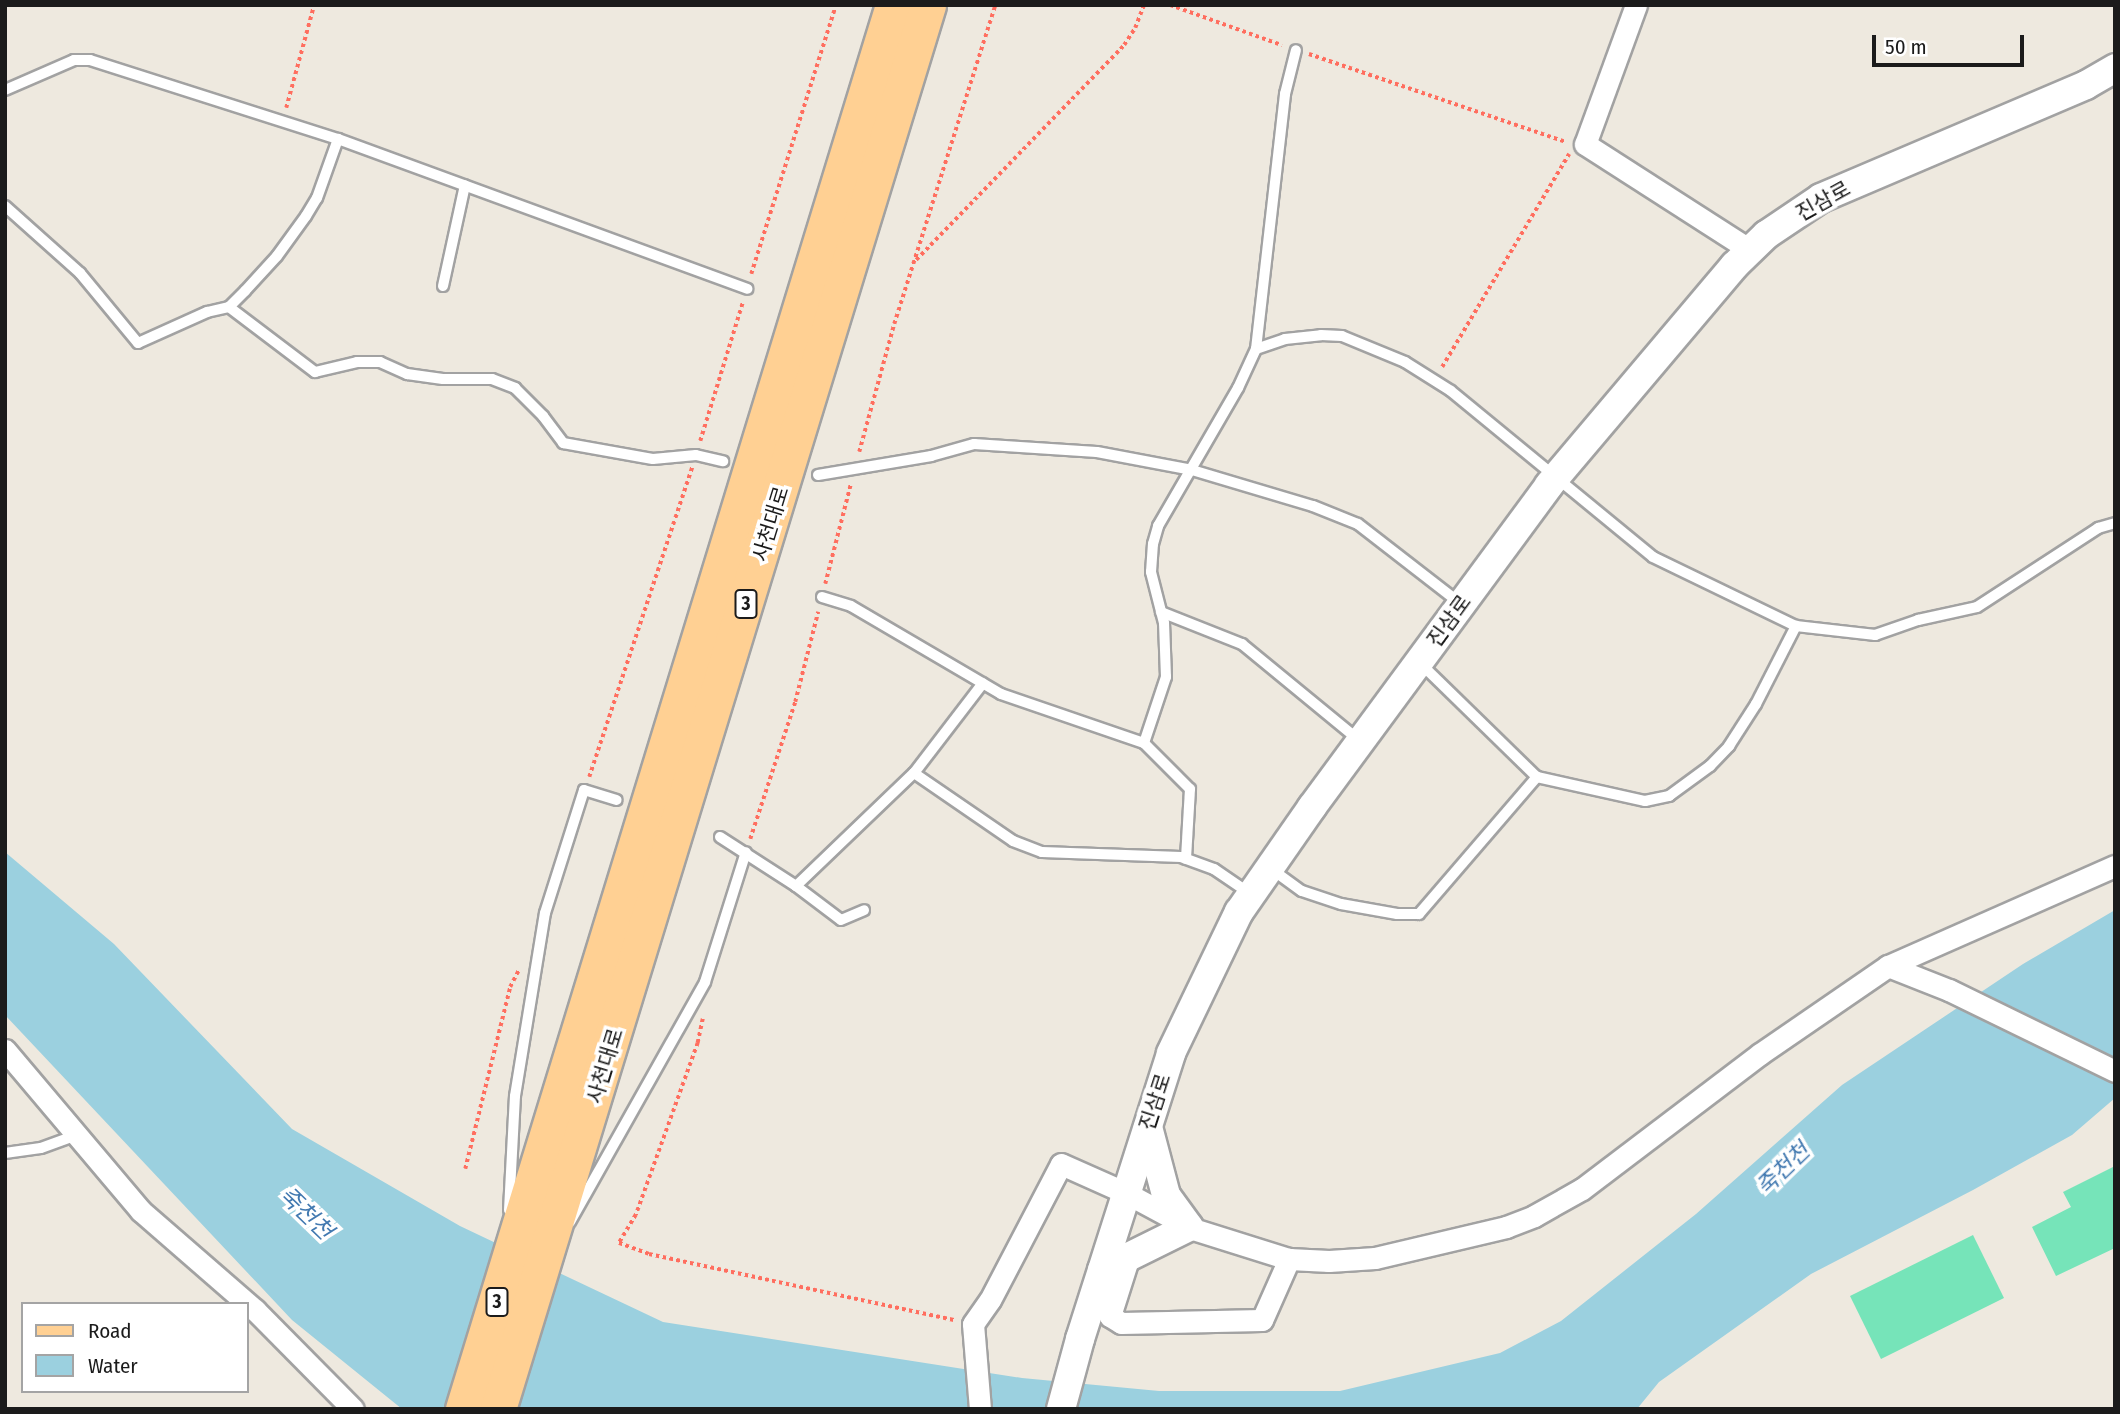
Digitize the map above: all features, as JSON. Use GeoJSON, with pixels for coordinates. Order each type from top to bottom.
{"type":"FeatureCollection","features":[{"type":"Feature","properties":{"kind":"main road","name":"사천대로"},"geometry":{"type":"LineString","coordinates":[[547,1198],[893,5]]}},
{"type":"Feature","properties":{"kind":"main road","name":"사천대로"},"geometry":{"type":"LineString","coordinates":[[547,1198],[928,5]]}},
{"type":"Feature","properties":{"kind":"main road","name":"3"},"geometry":{"type":"LineString","coordinates":[[463,1409],[524,1269],[547,1198]]}},
{"type":"Feature","properties":{"kind":"main road","name":"3"},"geometry":{"type":"LineString","coordinates":[[498,1409],[524,1269]]}},
{"type":"Feature","properties":{"kind":"street"},"geometry":{"type":"LineString","coordinates":[[1636,5],[1586,144],[1750,250]]}},
{"type":"Feature","properties":{"kind":"street","name":"진삼로"},"geometry":{"type":"LineString","coordinates":[[1061,1409],[1080,1339],[1171,1053],[1219,952],[1251,895],[1270,868],[1555,477],[1750,250],[1821,198],[2086,85],[2115,68]]}},
{"type":"Feature","properties":{"kind":"street"},"geometry":{"type":"LineString","coordinates":[[980,1409],[973,1324],[990,1300],[1061,1164],[1126,1193],[1189,1227],[1289,1259],[1329,1261],[1375,1258],[1440,1245],[1534,1216],[1582,1189],[1760,1054],[1888,966],[2115,866]]}},
{"type":"Feature","properties":{"kind":"street"},"geometry":{"type":"LineString","coordinates":[[1888,966],[1949,990],[2115,1071]]}},
{"type":"Feature","properties":{"kind":"street"},"geometry":{"type":"LineString","coordinates":[[5,1049],[141,1211],[246,1302]]}},
{"type":"Feature","properties":{"kind":"street"},"geometry":{"type":"LineString","coordinates":[[1148,1126],[1166,1195],[1189,1227]]}},
{"type":"Feature","properties":{"kind":"street"},"geometry":{"type":"LineString","coordinates":[[1102,1270],[1189,1227]]}},
{"type":"Feature","properties":{"kind":"street"},"geometry":{"type":"LineString","coordinates":[[1129,1256],[1110,1316],[1121,1323],[1262,1320],[1289,1259]]}},
{"type":"Feature","properties":{"kind":"street"},"geometry":{"type":"LineString","coordinates":[[248,1304],[353,1409]]}},
{"type":"Feature","properties":{"kind":"lane"},"geometry":{"type":"LineString","coordinates":[[1144,743],[1166,677],[1161,612],[1151,572],[1153,544],[1158,526],[1192,470],[1256,349],[1285,94],[1296,50]]}},
{"type":"Feature","properties":{"kind":"lane"},"geometry":{"type":"LineString","coordinates":[[5,90],[74,60],[90,60],[338,139],[747,289]]}},
{"type":"Feature","properties":{"kind":"lane"},"geometry":{"type":"LineString","coordinates":[[5,206],[73,266],[138,343],[206,312],[229,307],[277,256],[306,216],[317,198],[338,139]]}},
{"type":"Feature","properties":{"kind":"lane"},"geometry":{"type":"LineString","coordinates":[[443,286],[465,185]]}},
{"type":"Feature","properties":{"kind":"lane"},"geometry":{"type":"LineString","coordinates":[[229,307],[315,372],[357,362],[380,362],[407,374],[443,379],[492,379],[515,388],[543,416],[563,443],[653,459],[696,455],[723,461]]}},
{"type":"Feature","properties":{"kind":"lane"},"geometry":{"type":"LineString","coordinates":[[1256,349],[1285,339],[1321,335],[1342,336],[1405,362],[1434,380],[1653,557],[1796,626],[1875,635],[1918,620],[1977,607],[2098,528],[2115,523]]}},
{"type":"Feature","properties":{"kind":"lane"},"geometry":{"type":"LineString","coordinates":[[818,475],[931,456],[974,444],[1097,452],[1192,470],[1313,506],[1358,524],[1461,604]]}},
{"type":"Feature","properties":{"kind":"lane"},"geometry":{"type":"LineString","coordinates":[[822,597],[862,612],[1001,694],[1144,743],[1190,789],[1186,859]]}},
{"type":"Feature","properties":{"kind":"lane"},"geometry":{"type":"LineString","coordinates":[[1161,612],[1242,644],[1360,741]]}},
{"type":"Feature","properties":{"kind":"lane"},"geometry":{"type":"LineString","coordinates":[[1418,662],[1537,777],[1646,801],[1669,796],[1710,766],[1729,746],[1756,704],[1796,626]]}},
{"type":"Feature","properties":{"kind":"lane"},"geometry":{"type":"LineString","coordinates":[[796,886],[914,773],[983,683]]}},
{"type":"Feature","properties":{"kind":"lane"},"geometry":{"type":"LineString","coordinates":[[914,773],[1013,841],[1042,852],[1157,854],[1186,859],[1214,869],[1251,895]]}},
{"type":"Feature","properties":{"kind":"lane"},"geometry":{"type":"LineString","coordinates":[[1270,868],[1303,891],[1341,904],[1397,914],[1419,914],[1537,777]]}},
{"type":"Feature","properties":{"kind":"lane"},"geometry":{"type":"LineString","coordinates":[[524,1269],[514,1096],[545,913],[584,790],[617,800]]}},
{"type":"Feature","properties":{"kind":"lane"},"geometry":{"type":"LineString","coordinates":[[720,837],[796,886],[841,920],[864,910]]}},
{"type":"Feature","properties":{"kind":"lane"},"geometry":{"type":"LineString","coordinates":[[524,1269],[628,1124],[705,982],[718,932],[746,852]]}},
{"type":"Feature","properties":{"kind":"lane"},"geometry":{"type":"LineString","coordinates":[[5,1153],[41,1148],[77,1135]]}},
{"type":"Feature","properties":{"kind":"path"},"geometry":{"type":"LineString","coordinates":[[283,120],[314,5]]}},
{"type":"Feature","properties":{"kind":"path"},"geometry":{"type":"LineString","coordinates":[[584,790],[696,455],[836,5]]}},
{"type":"Feature","properties":{"kind":"path"},"geometry":{"type":"LineString","coordinates":[[995,5],[915,262],[1124,45],[1135,28],[1144,5]]}},
{"type":"Feature","properties":{"kind":"path"},"geometry":{"type":"LineString","coordinates":[[1170,5],[1560,142],[1576,143],[1434,380]]}},
{"type":"Feature","properties":{"kind":"path"},"geometry":{"type":"LineString","coordinates":[[465,1169],[510,987],[522,962]]}},
{"type":"Feature","properties":{"kind":"green space"},"geometry":{"type":"Polygon","coordinates":[[[2115,1166],[2115,1248],[2056,1276],[2032,1227],[2071,1207],[2063,1192],[2115,1166]]]}},
{"type":"Feature","properties":{"kind":"green space"},"geometry":{"type":"Polygon","coordinates":[[[1973,1235],[2004,1298],[1881,1359],[1850,1296],[1973,1235]]]}},
{"type":"Feature","properties":{"kind":"water","name":"죽천천"},"geometry":{"type":"Polygon","coordinates":[[[5,852],[114,944],[292,1129],[460,1226],[663,1322],[1022,1378],[1159,1391],[1340,1391],[1500,1353],[1561,1321],[1696,1214],[1842,1085],[2023,964],[2115,910],[2115,1098],[2072,1135],[1811,1274],[1659,1382],[1637,1409],[402,1409],[292,1320],[5,1015],[5,852]]]}}]}
